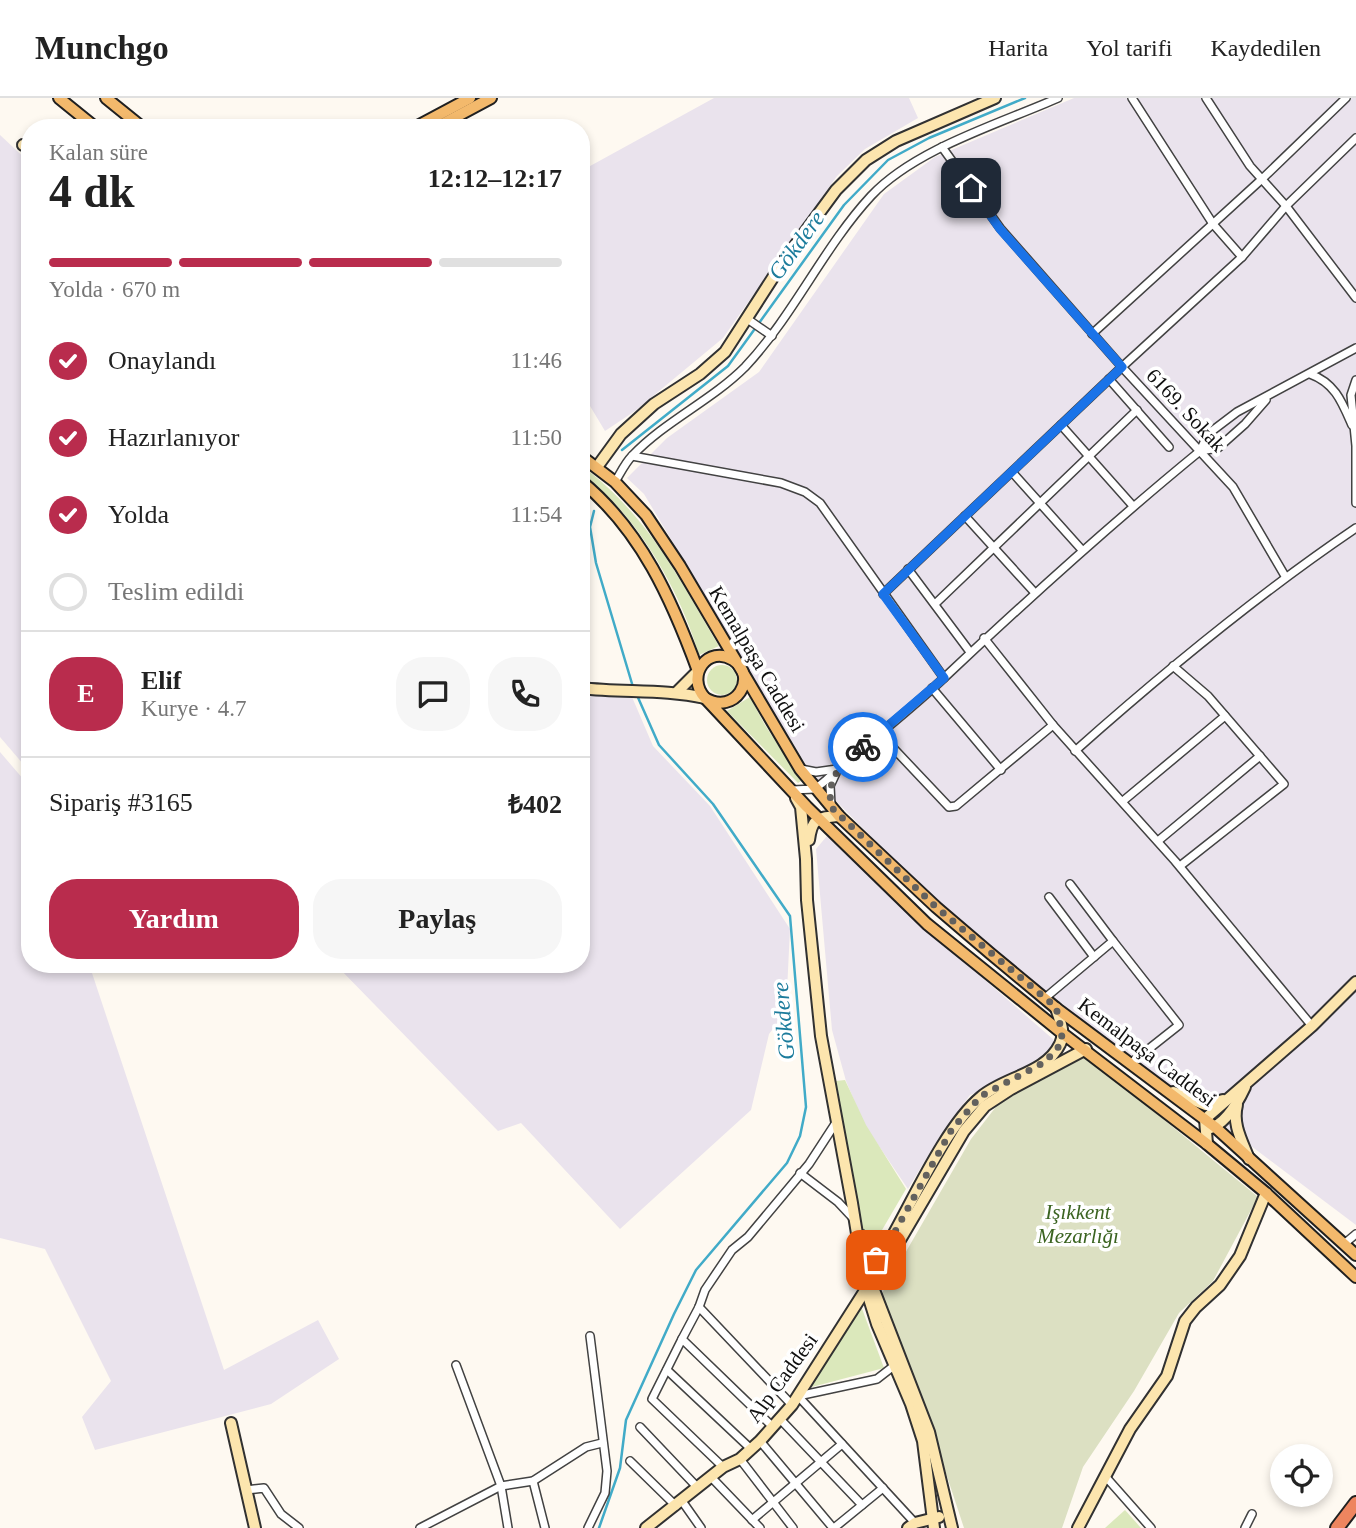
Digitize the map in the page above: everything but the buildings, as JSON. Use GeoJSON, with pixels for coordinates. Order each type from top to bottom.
{"type":"FeatureCollection","features":[{"type":"Feature","properties":{"kind":"highway"},"geometry":{"type":"LineString","coordinates":[[1337,1528],[1356,1503]]}},
{"type":"Feature","properties":{"kind":"main road"},"geometry":{"type":"LineString","coordinates":[[59,98],[85,119]]}},
{"type":"Feature","properties":{"kind":"main road"},"geometry":{"type":"LineString","coordinates":[[106,98],[132,119]]}},
{"type":"Feature","properties":{"kind":"main road"},"geometry":{"type":"LineString","coordinates":[[431,119],[470,98]]}},
{"type":"Feature","properties":{"kind":"main road"},"geometry":{"type":"LineString","coordinates":[[452,119],[491,98]]}},
{"type":"Feature","properties":{"kind":"main road"},"geometry":{"type":"LineString","coordinates":[[597,467],[621,434],[654,404],[700,374],[724,352],[835,190],[866,160],[897,141],[995,98]]}},
{"type":"Feature","properties":{"kind":"main road","name":"Kemalpaşa Caddesi"},"geometry":{"type":"LineString","coordinates":[[590,462],[615,482],[646,515],[800,769],[839,816],[936,907],[1056,1007],[1165,1088],[1356,1255]]}},
{"type":"Feature","properties":{"kind":"main road"},"geometry":{"type":"LineString","coordinates":[[590,489],[614,512],[639,544],[671,601],[698,671],[697,686],[705,698]]}},
{"type":"Feature","properties":{"kind":"main road"},"geometry":{"type":"LineString","coordinates":[[590,689],[677,692],[719,704],[733,700],[742,688],[743,674],[735,662],[722,656],[708,660],[677,692]]}},
{"type":"Feature","properties":{"kind":"main road","name":"Kemalpaşa Caddesi"},"geometry":{"type":"LineString","coordinates":[[705,698],[927,924],[1062,1033],[1207,1144],[1266,1193],[1356,1277]]}},
{"type":"Feature","properties":{"kind":"main road"},"geometry":{"type":"LineString","coordinates":[[792,789],[801,807],[807,900],[821,1036],[866,1289],[923,1441],[933,1523]]}},
{"type":"Feature","properties":{"kind":"main road"},"geometry":{"type":"LineString","coordinates":[[806,859],[810,829],[820,818],[839,816]]}},
{"type":"Feature","properties":{"kind":"main road"},"geometry":{"type":"LineString","coordinates":[[1207,1144],[1208,1125],[1246,1085],[1356,982]]}},
{"type":"Feature","properties":{"kind":"main road"},"geometry":{"type":"LineString","coordinates":[[1056,1007],[1062,1033]]}},
{"type":"Feature","properties":{"kind":"main road","name":"Alp Caddesi"},"geometry":{"type":"LineString","coordinates":[[891,1255],[892,1237],[952,1129],[981,1096],[1045,1062],[1061,1044],[1062,1033]]}},
{"type":"Feature","properties":{"kind":"main road","name":"Alp Caddesi"},"geometry":{"type":"LineString","coordinates":[[650,1527],[723,1467],[740,1459],[760,1441],[795,1400],[891,1255],[964,1131],[985,1107],[1012,1089],[1086,1049]]}},
{"type":"Feature","properties":{"kind":"main road"},"geometry":{"type":"LineString","coordinates":[[1165,1088],[1206,1105],[1218,1103],[1246,1085]]}},
{"type":"Feature","properties":{"kind":"main road"},"geometry":{"type":"LineString","coordinates":[[1246,1085],[1234,1116],[1249,1159]]}},
{"type":"Feature","properties":{"kind":"main road"},"geometry":{"type":"LineString","coordinates":[[1189,1130],[1208,1125],[1238,1102]]}},
{"type":"Feature","properties":{"kind":"main road"},"geometry":{"type":"LineString","coordinates":[[1078,1528],[1130,1429],[1167,1377],[1185,1321],[1220,1285],[1240,1256],[1266,1193]]}},
{"type":"Feature","properties":{"kind":"main road"},"geometry":{"type":"LineString","coordinates":[[852,1203],[872,1259],[891,1255]]}},
{"type":"Feature","properties":{"kind":"main road"},"geometry":{"type":"LineString","coordinates":[[876,1274],[874,1290],[929,1432],[952,1528]]}},
{"type":"Feature","properties":{"kind":"main road"},"geometry":{"type":"LineString","coordinates":[[231,1423],[255,1528]]}},
{"type":"Feature","properties":{"kind":"main road"},"geometry":{"type":"LineString","coordinates":[[912,1525],[933,1523],[949,1516]]}},
{"type":"Feature","properties":{"kind":"street"},"geometry":{"type":"LineString","coordinates":[[615,482],[632,456],[742,369],[772,336],[840,235],[873,195],[908,166],[942,147],[1058,98]]}},
{"type":"Feature","properties":{"kind":"street"},"geometry":{"type":"LineString","coordinates":[[1132,98],[1213,224],[1242,257]]}},
{"type":"Feature","properties":{"kind":"street"},"geometry":{"type":"LineString","coordinates":[[1206,98],[1250,166],[1286,206],[1356,298]]}},
{"type":"Feature","properties":{"kind":"street"},"geometry":{"type":"LineString","coordinates":[[1092,334],[1262,180],[1346,98]]}},
{"type":"Feature","properties":{"kind":"street"},"geometry":{"type":"LineString","coordinates":[[883,594],[1242,257],[1286,206],[1356,138]]}},
{"type":"Feature","properties":{"kind":"street","name":"6169. Sokak"},"geometry":{"type":"LineString","coordinates":[[942,147],[1000,229],[1233,487],[1285,576]]}},
{"type":"Feature","properties":{"kind":"street"},"geometry":{"type":"LineString","coordinates":[[746,318],[772,336]]}},
{"type":"Feature","properties":{"kind":"street"},"geometry":{"type":"LineString","coordinates":[[792,789],[815,789],[944,678],[984,638],[1082,550],[1200,451],[1208,434],[1237,412],[1356,348]]}},
{"type":"Feature","properties":{"kind":"street"},"geometry":{"type":"LineString","coordinates":[[1310,374],[1322,378],[1339,395],[1354,430]]}},
{"type":"Feature","properties":{"kind":"street","name":"6169. Sokak"},"geometry":{"type":"LineString","coordinates":[[1109,379],[1169,447]]}},
{"type":"Feature","properties":{"kind":"street"},"geometry":{"type":"LineString","coordinates":[[1356,380],[1351,395],[1356,503]]}},
{"type":"Feature","properties":{"kind":"street"},"geometry":{"type":"LineString","coordinates":[[1200,451],[1217,448],[1245,424],[1269,397]]}},
{"type":"Feature","properties":{"kind":"street","name":"6169. Sokak"},"geometry":{"type":"LineString","coordinates":[[935,604],[1137,410]]}},
{"type":"Feature","properties":{"kind":"street"},"geometry":{"type":"LineString","coordinates":[[1061,425],[1133,506]]}},
{"type":"Feature","properties":{"kind":"street"},"geometry":{"type":"LineString","coordinates":[[632,456],[781,483],[804,492],[820,503],[944,678]]}},
{"type":"Feature","properties":{"kind":"street"},"geometry":{"type":"LineString","coordinates":[[1012,472],[1082,550]]}},
{"type":"Feature","properties":{"kind":"street"},"geometry":{"type":"LineString","coordinates":[[965,516],[1035,593]]}},
{"type":"Feature","properties":{"kind":"street"},"geometry":{"type":"LineString","coordinates":[[1075,751],[1173,666],[1285,576],[1356,528]]}},
{"type":"Feature","properties":{"kind":"street"},"geometry":{"type":"LineString","coordinates":[[908,569],[970,652]]}},
{"type":"Feature","properties":{"kind":"street"},"geometry":{"type":"LineString","coordinates":[[984,638],[1075,751],[1180,866],[1312,1026]]}},
{"type":"Feature","properties":{"kind":"street"},"geometry":{"type":"LineString","coordinates":[[1173,666],[1208,696],[1284,784],[1180,866]]}},
{"type":"Feature","properties":{"kind":"street"},"geometry":{"type":"LineString","coordinates":[[932,688],[1001,770]]}},
{"type":"Feature","properties":{"kind":"street"},"geometry":{"type":"LineString","coordinates":[[1123,801],[1225,716]]}},
{"type":"Feature","properties":{"kind":"street"},"geometry":{"type":"LineString","coordinates":[[879,733],[949,807],[956,806],[1054,725]]}},
{"type":"Feature","properties":{"kind":"street"},"geometry":{"type":"LineString","coordinates":[[1158,841],[1260,756]]}},
{"type":"Feature","properties":{"kind":"street"},"geometry":{"type":"LineString","coordinates":[[800,769],[816,772],[838,769]]}},
{"type":"Feature","properties":{"kind":"street"},"geometry":{"type":"LineString","coordinates":[[831,807],[830,786],[838,769]]}},
{"type":"Feature","properties":{"kind":"street"},"geometry":{"type":"LineString","coordinates":[[1070,884],[1179,1024],[1131,1063]]}},
{"type":"Feature","properties":{"kind":"street"},"geometry":{"type":"LineString","coordinates":[[1049,897],[1094,957]]}},
{"type":"Feature","properties":{"kind":"street"},"geometry":{"type":"LineString","coordinates":[[1045,998],[1113,941]]}},
{"type":"Feature","properties":{"kind":"street"},"geometry":{"type":"LineString","coordinates":[[723,1467],[652,1399],[705,1290],[732,1250],[748,1237],[800,1173],[837,1121]]}},
{"type":"Feature","properties":{"kind":"street"},"geometry":{"type":"LineString","coordinates":[[800,1173],[838,1202],[855,1220]]}},
{"type":"Feature","properties":{"kind":"street"},"geometry":{"type":"LineString","coordinates":[[1344,1244],[1356,1234]]}},
{"type":"Feature","properties":{"kind":"street"},"geometry":{"type":"LineString","coordinates":[[699,1307],[842,1444],[883,1488],[912,1525]]}},
{"type":"Feature","properties":{"kind":"street"},"geometry":{"type":"LineString","coordinates":[[588,1528],[605,1493],[607,1471],[590,1336]]}},
{"type":"Feature","properties":{"kind":"street"},"geometry":{"type":"LineString","coordinates":[[682,1339],[821,1463],[862,1505]]}},
{"type":"Feature","properties":{"kind":"street"},"geometry":{"type":"LineString","coordinates":[[456,1365],[501,1486],[508,1528]]}},
{"type":"Feature","properties":{"kind":"street"},"geometry":{"type":"LineString","coordinates":[[795,1400],[877,1379],[895,1365]]}},
{"type":"Feature","properties":{"kind":"street"},"geometry":{"type":"LineString","coordinates":[[667,1370],[751,1449]]}},
{"type":"Feature","properties":{"kind":"street"},"geometry":{"type":"LineString","coordinates":[[640,1427],[698,1488]]}},
{"type":"Feature","properties":{"kind":"street"},"geometry":{"type":"LineString","coordinates":[[760,1441],[834,1528],[883,1488]]}},
{"type":"Feature","properties":{"kind":"street"},"geometry":{"type":"LineString","coordinates":[[420,1528],[501,1486],[533,1481],[586,1447],[603,1443]]}},
{"type":"Feature","properties":{"kind":"street"},"geometry":{"type":"LineString","coordinates":[[752,1520],[842,1444]]}},
{"type":"Feature","properties":{"kind":"street"},"geometry":{"type":"LineString","coordinates":[[740,1459],[793,1528]]}},
{"type":"Feature","properties":{"kind":"street"},"geometry":{"type":"LineString","coordinates":[[630,1461],[679,1504],[701,1528]]}},
{"type":"Feature","properties":{"kind":"street"},"geometry":{"type":"LineString","coordinates":[[1105,1476],[1151,1528]]}},
{"type":"Feature","properties":{"kind":"street"},"geometry":{"type":"LineString","coordinates":[[712,1478],[760,1528]]}},
{"type":"Feature","properties":{"kind":"street"},"geometry":{"type":"LineString","coordinates":[[533,1481],[545,1528]]}},
{"type":"Feature","properties":{"kind":"street"},"geometry":{"type":"LineString","coordinates":[[246,1490],[264,1488],[281,1514],[299,1528]]}},
{"type":"Feature","properties":{"kind":"street"},"geometry":{"type":"LineString","coordinates":[[1245,1528],[1252,1514]]}},
{"type":"Feature","properties":{"kind":"shaded area"},"geometry":{"type":"Polygon","coordinates":[[[714,98],[909,98],[918,118],[865,149],[837,176],[723,338],[635,411],[605,431],[590,406],[590,166],[714,98]]]}},
{"type":"Feature","properties":{"kind":"shaded area"},"geometry":{"type":"Polygon","coordinates":[[[1074,98],[1356,98],[1356,1225],[990,947],[909,875],[837,802],[806,765],[644,494],[627,478],[667,438],[759,372],[884,194],[935,157],[1074,98]]]}},
{"type":"Feature","properties":{"kind":"shaded area"},"geometry":{"type":"Polygon","coordinates":[[[0,135],[21,155],[21,762],[0,737],[0,135]]]}},
{"type":"Feature","properties":{"kind":"shaded area"},"geometry":{"type":"Polygon","coordinates":[[[590,694],[632,697],[653,746],[710,806],[790,929],[786,1012],[769,1034],[751,1110],[620,1229],[521,1123],[498,1131],[344,973],[590,973],[590,694]]]}},
{"type":"Feature","properties":{"kind":"shaded area"},"geometry":{"type":"Polygon","coordinates":[[[0,752],[21,776],[21,973],[92,973],[224,1370],[318,1320],[339,1359],[271,1404],[95,1450],[82,1417],[111,1381],[45,1249],[0,1238],[0,752]]]}},
{"type":"Feature","properties":{"kind":"shaded area"},"geometry":{"type":"Polygon","coordinates":[[[827,836],[896,903],[1054,1040],[1051,1048],[1043,1055],[1008,1079],[970,1095],[938,1139],[908,1189],[864,1124],[846,1081],[832,1030],[816,849],[827,836]]]}},
{"type":"Feature","properties":{"kind":"green space"},"geometry":{"type":"Polygon","coordinates":[[[590,472],[626,506],[660,548],[719,646],[699,655],[680,605],[654,555],[620,509],[590,481],[590,472]]]}},
{"type":"Feature","properties":{"kind":"green space"},"geometry":{"type":"Polygon","coordinates":[[[722,665],[728,666],[736,674],[736,686],[728,694],[722,695],[716,694],[708,686],[707,680],[708,674],[716,666],[722,665]]]}},
{"type":"Feature","properties":{"kind":"green space"},"geometry":{"type":"Polygon","coordinates":[[[750,697],[801,781],[798,783],[727,711],[750,697]]]}},
{"type":"Feature","properties":{"kind":"green space","name":"Işıkkent Mezarlığı"},"geometry":{"type":"Polygon","coordinates":[[[1085,1055],[1258,1197],[1213,1281],[1179,1313],[1134,1391],[1083,1467],[1062,1528],[964,1528],[915,1379],[881,1295],[971,1139],[1002,1099],[1085,1055]]]}},
{"type":"Feature","properties":{"kind":"green space"},"geometry":{"type":"Polygon","coordinates":[[[845,1080],[866,1125],[906,1189],[875,1242],[868,1246],[847,1162],[836,1081],[845,1080]]]}},
{"type":"Feature","properties":{"kind":"green space"},"geometry":{"type":"Polygon","coordinates":[[[861,1306],[884,1368],[808,1388],[861,1306]]]}},
{"type":"Feature","properties":{"kind":"green space"},"geometry":{"type":"Polygon","coordinates":[[[1125,1510],[1141,1528],[1105,1528],[1125,1510]]]}},
{"type":"Feature","properties":{"kind":"waterway","name":"Gökdere"},"geometry":{"type":"LineString","coordinates":[[622,450],[728,366],[844,205],[888,160],[929,138],[1025,98]]}},
{"type":"Feature","properties":{"kind":"waterway","name":"Gökdere"},"geometry":{"type":"LineString","coordinates":[[594,511],[590,527],[596,563],[633,687]]}},
{"type":"Feature","properties":{"kind":"waterway","name":"Gökdere"},"geometry":{"type":"LineString","coordinates":[[599,1528],[620,1468],[626,1420],[674,1314],[696,1270],[787,1163],[800,1136],[806,1107],[790,916],[713,804],[659,745],[636,693]]}},
{"type":"Feature","properties":{"kind":"way so far"},"geometry":{"type":"LineString","coordinates":[[863,747],[838,769],[833,778],[830,786],[831,807],[936,907],[1056,1007],[1062,1033],[1061,1044],[1045,1062],[981,1096],[952,1129],[892,1237],[892,1253],[889,1257],[876,1260]]}},
{"type":"Feature","properties":{"kind":"route"},"geometry":{"type":"LineString","coordinates":[[863,747],[944,678],[883,594],[1122,367],[1000,229],[971,188]]}}]}
